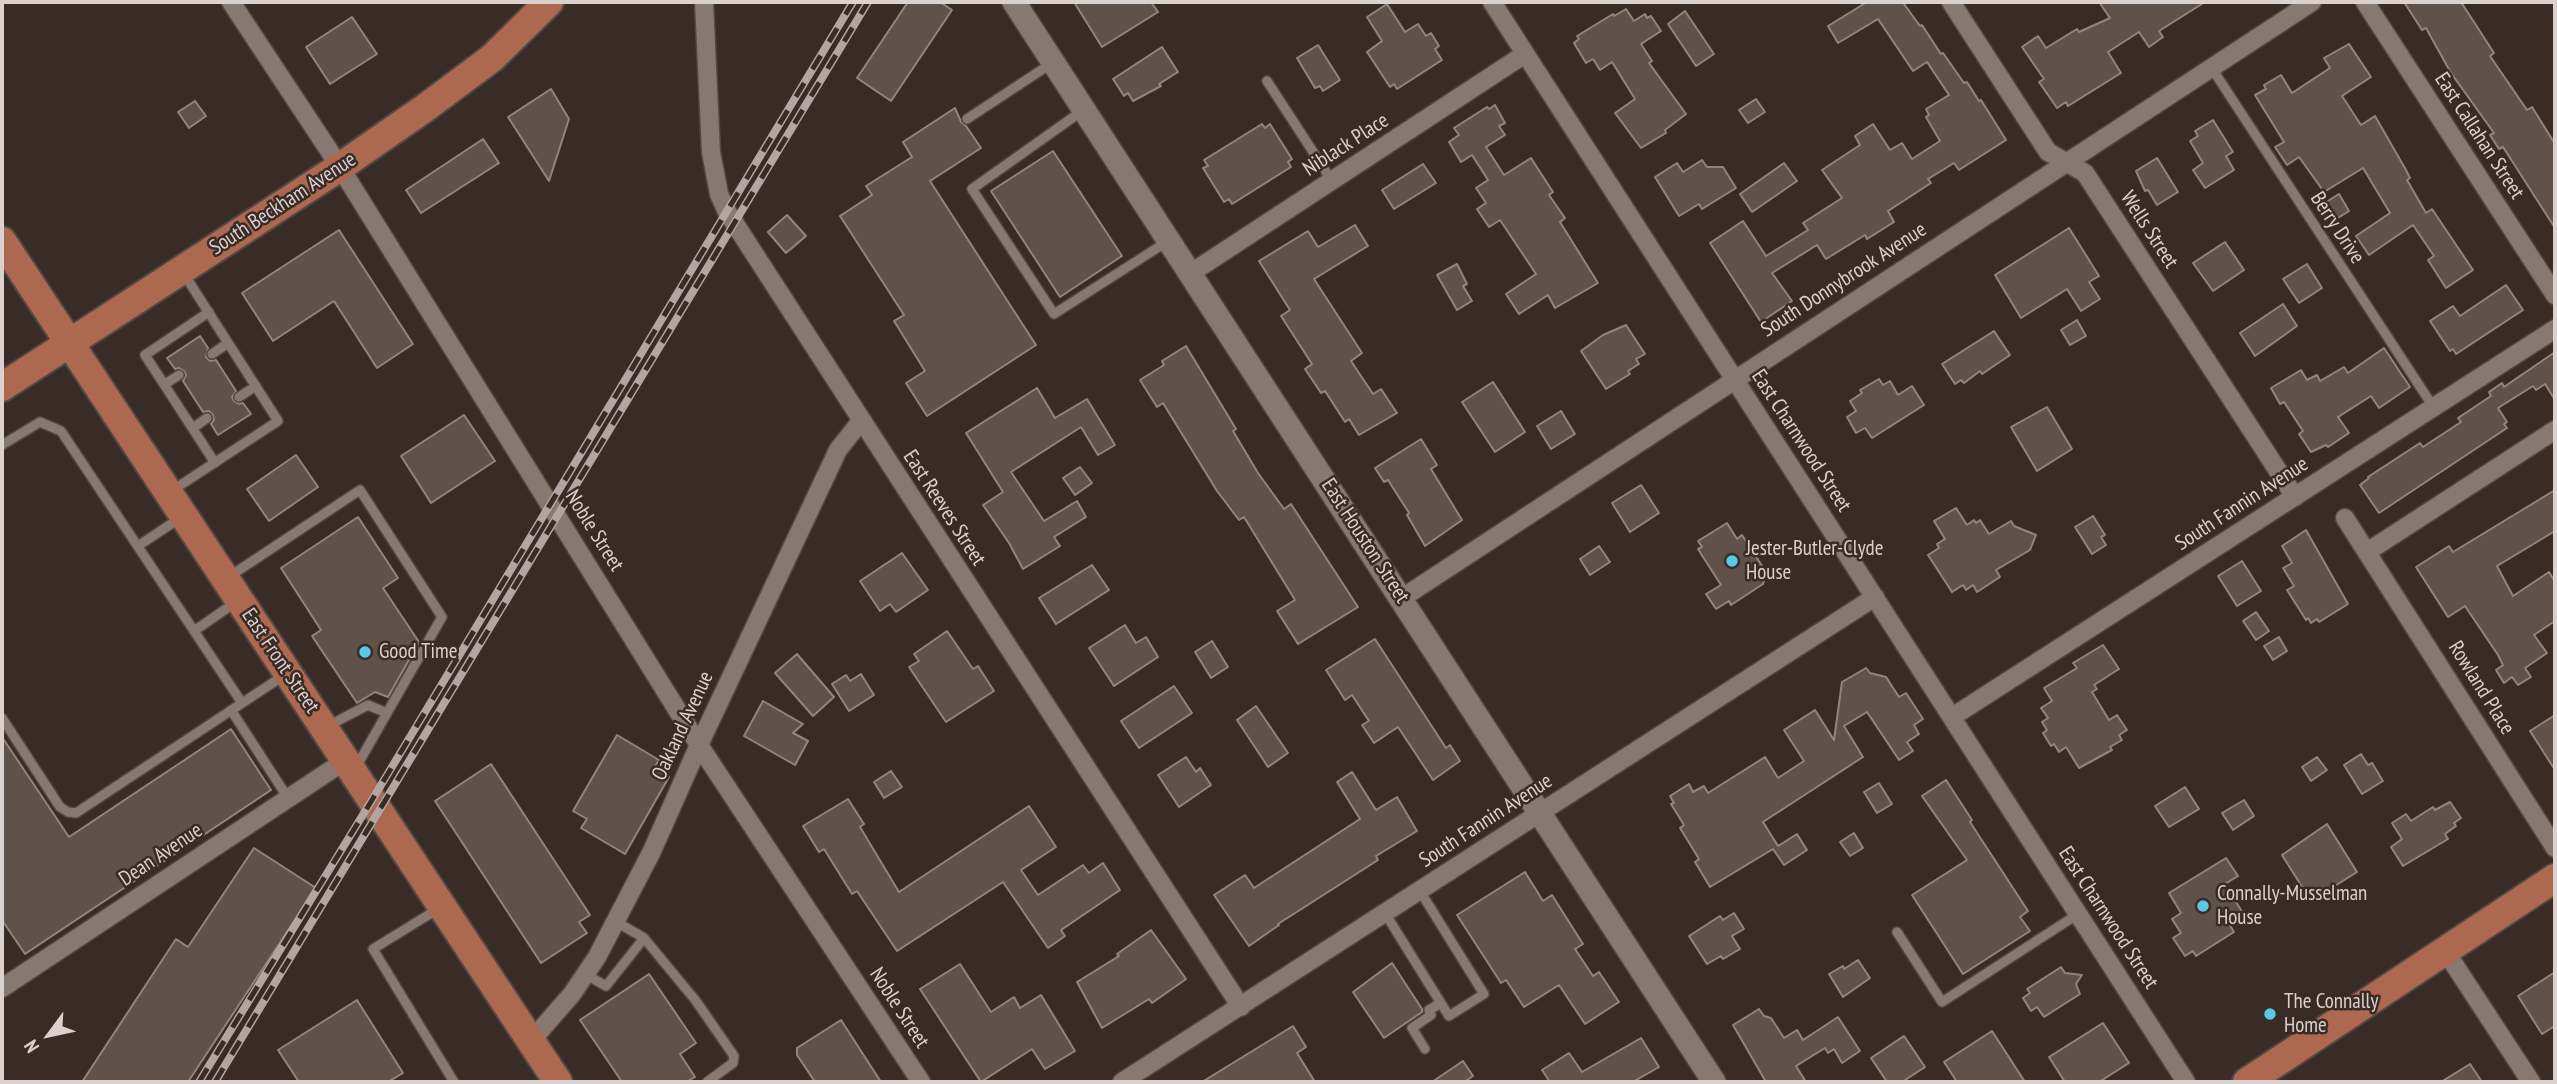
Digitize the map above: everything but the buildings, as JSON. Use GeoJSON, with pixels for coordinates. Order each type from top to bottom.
{"type":"FeatureCollection","features":[{"type":"Feature","properties":{"kind":"main road","name":"South Beckham Avenue"},"geometry":{"type":"LineString","coordinates":[[3,384],[340,167],[468,78],[522,31],[549,2]]}},
{"type":"Feature","properties":{"kind":"main road","name":"East Front Street"},"geometry":{"type":"LineString","coordinates":[[2,241],[558,1082]]}},
{"type":"Feature","properties":{"kind":"main road"},"geometry":{"type":"LineString","coordinates":[[2247,1082],[2555,878]]}},
{"type":"Feature","properties":{"kind":"street","name":"Noble Street"},"geometry":{"type":"LineString","coordinates":[[231,2],[340,167],[699,745],[921,1082]]}},
{"type":"Feature","properties":{"kind":"street","name":"East Reeves Street"},"geometry":{"type":"LineString","coordinates":[[704,2],[711,152],[719,194],[734,223],[1241,1007]]}},
{"type":"Feature","properties":{"kind":"street","name":"East Houston Street"},"geometry":{"type":"LineString","coordinates":[[1014,2],[1402,598],[1709,1080]]}},
{"type":"Feature","properties":{"kind":"street","name":"East Charnwood Street"},"geometry":{"type":"LineString","coordinates":[[1492,2],[2186,1082]]}},
{"type":"Feature","properties":{"kind":"street","name":"Wells Street"},"geometry":{"type":"LineString","coordinates":[[1951,2],[2048,152],[2085,173],[2295,498]]}},
{"type":"Feature","properties":{"kind":"street","name":"South Donnybrook Avenue"},"geometry":{"type":"LineString","coordinates":[[1402,598],[2312,2]]}},
{"type":"Feature","properties":{"kind":"street","name":"East Callahan Street"},"geometry":{"type":"LineString","coordinates":[[2365,2],[2555,295]]}},
{"type":"Feature","properties":{"kind":"street","name":"Niblack Place"},"geometry":{"type":"LineString","coordinates":[[1191,274],[1525,54]]}},
{"type":"Feature","properties":{"kind":"street","name":"South Fannin Avenue"},"geometry":{"type":"LineString","coordinates":[[1952,717],[2555,329]]}},
{"type":"Feature","properties":{"kind":"street","name":"Oakland Avenue"},"geometry":{"type":"LineString","coordinates":[[531,1041],[586,974],[615,921],[652,851],[838,450],[861,421]]}},
{"type":"Feature","properties":{"kind":"street"},"geometry":{"type":"LineString","coordinates":[[2367,552],[2555,430]]}},
{"type":"Feature","properties":{"kind":"street","name":"Rowland Place"},"geometry":{"type":"LineString","coordinates":[[2345,518],[2555,848]]}},
{"type":"Feature","properties":{"kind":"street","name":"South Fannin Avenue"},"geometry":{"type":"LineString","coordinates":[[1122,1082],[1875,597]]}},
{"type":"Feature","properties":{"kind":"street","name":"Dean Avenue"},"geometry":{"type":"LineString","coordinates":[[2,988],[288,798],[350,765]]}},
{"type":"Feature","properties":{"kind":"street"},"geometry":{"type":"LineString","coordinates":[[2446,952],[2532,1082]]}},
{"type":"Feature","properties":{"kind":"lane"},"geometry":{"type":"LineString","coordinates":[[967,119],[1054,62]]}},
{"type":"Feature","properties":{"kind":"lane","name":"Berry Drive"},"geometry":{"type":"LineString","coordinates":[[2211,67],[2434,408]]}},
{"type":"Feature","properties":{"kind":"lane"},"geometry":{"type":"LineString","coordinates":[[1267,81],[1332,181]]}},
{"type":"Feature","properties":{"kind":"lane"},"geometry":{"type":"LineString","coordinates":[[1084,110],[972,189],[1054,314],[1169,240]]}},
{"type":"Feature","properties":{"kind":"lane"},"geometry":{"type":"LineString","coordinates":[[138,546],[215,463],[278,421],[181,270]]}},
{"type":"Feature","properties":{"kind":"lane"},"geometry":{"type":"LineString","coordinates":[[209,312],[145,355],[215,463]]}},
{"type":"Feature","properties":{"kind":"lane"},"geometry":{"type":"LineString","coordinates":[[212,354],[228,343]]}},
{"type":"Feature","properties":{"kind":"lane"},"geometry":{"type":"LineString","coordinates":[[164,384],[179,375]]}},
{"type":"Feature","properties":{"kind":"lane"},"geometry":{"type":"LineString","coordinates":[[239,397],[256,386]]}},
{"type":"Feature","properties":{"kind":"lane"},"geometry":{"type":"LineString","coordinates":[[192,428],[207,418]]}},
{"type":"Feature","properties":{"kind":"lane"},"geometry":{"type":"LineString","coordinates":[[2,445],[40,422],[61,431],[242,704]]}},
{"type":"Feature","properties":{"kind":"lane"},"geometry":{"type":"LineString","coordinates":[[194,631],[233,590],[360,489],[442,617],[387,713],[350,765]]}},
{"type":"Feature","properties":{"kind":"lane"},"geometry":{"type":"LineString","coordinates":[[2,718],[60,807],[76,813],[288,673]]}},
{"type":"Feature","properties":{"kind":"lane"},"geometry":{"type":"LineString","coordinates":[[324,728],[368,705],[387,713]]}},
{"type":"Feature","properties":{"kind":"lane"},"geometry":{"type":"LineString","coordinates":[[231,710],[288,798]]}},
{"type":"Feature","properties":{"kind":"lane"},"geometry":{"type":"LineString","coordinates":[[1385,913],[1449,1016],[1484,995],[1420,891]]}},
{"type":"Feature","properties":{"kind":"lane"},"geometry":{"type":"LineString","coordinates":[[443,906],[373,949],[451,1081]]}},
{"type":"Feature","properties":{"kind":"lane"},"geometry":{"type":"LineString","coordinates":[[1897,932],[1942,1002],[2078,914]]}},
{"type":"Feature","properties":{"kind":"lane"},"geometry":{"type":"LineString","coordinates":[[615,921],[644,938],[696,1001],[734,1056],[733,1063],[712,1081]]}},
{"type":"Feature","properties":{"kind":"lane"},"geometry":{"type":"LineString","coordinates":[[586,974],[606,986],[644,938]]}},
{"type":"Feature","properties":{"kind":"lane"},"geometry":{"type":"LineString","coordinates":[[1425,1049],[1412,1028],[1432,1015],[1429,1010],[1441,1003]]}},
{"type":"Feature","properties":{"kind":"railway"},"geometry":{"type":"LineString","coordinates":[[199,1082],[853,2]]}},
{"type":"Feature","properties":{"kind":"railway"},"geometry":{"type":"LineString","coordinates":[[215,1082],[868,2]]}},
{"type":"Feature","properties":{"kind":"place","name":"Jester-Butler-Clyde House"},"geometry":{"type":"Point","coordinates":[1732,561]}},
{"type":"Feature","properties":{"kind":"place","name":"Good Time"},"geometry":{"type":"Point","coordinates":[365,652]}},
{"type":"Feature","properties":{"kind":"place","name":"Connally-Musselman House"},"geometry":{"type":"Point","coordinates":[2203,906]}},
{"type":"Feature","properties":{"kind":"place","name":"The Connally Home"},"geometry":{"type":"Point","coordinates":[2270,1014]}}]}
